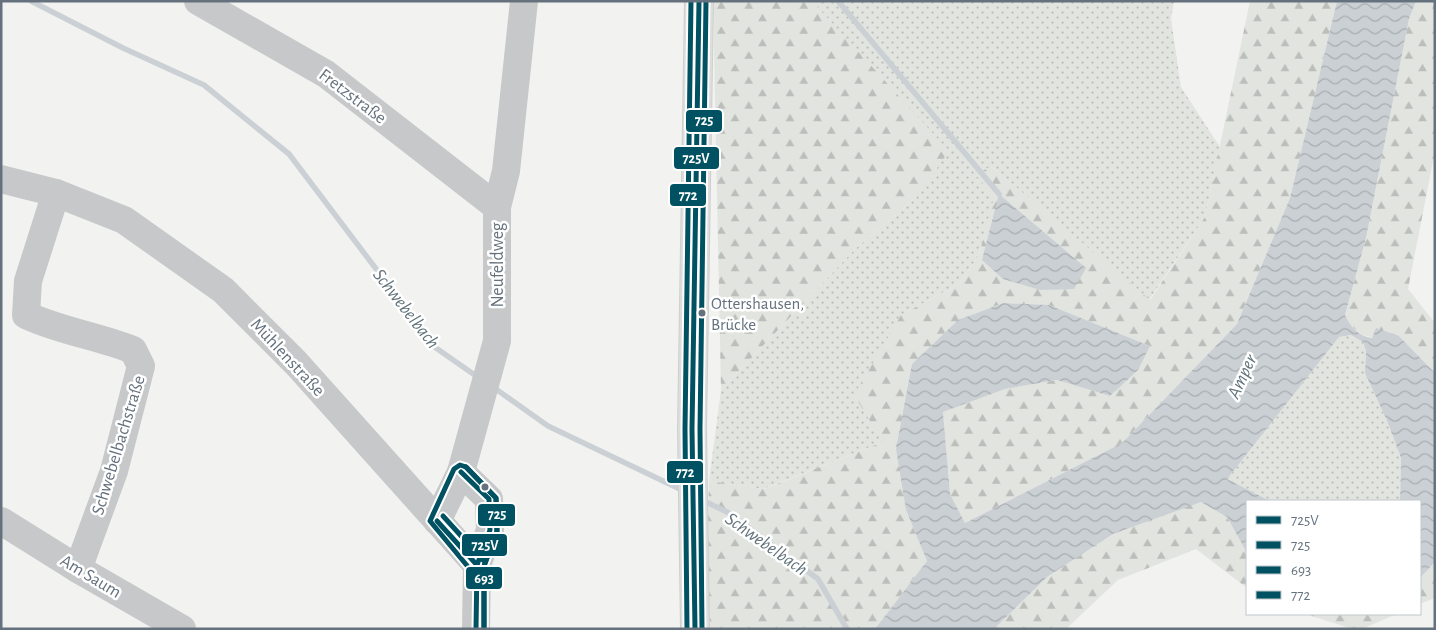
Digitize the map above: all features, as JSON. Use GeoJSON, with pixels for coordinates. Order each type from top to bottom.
{"type":"FeatureCollection","features":[{"type":"Feature","properties":{"kind":"main road"},"geometry":{"type":"LineString","coordinates":[[695,629],[692,492],[698,1]]}},
{"type":"Feature","properties":{"kind":"street","name":"Fretzstraße"},"geometry":{"type":"LineString","coordinates":[[198,1],[326,74],[497,207]]}},
{"type":"Feature","properties":{"kind":"street","name":"Neufeldweg"},"geometry":{"type":"LineString","coordinates":[[437,521],[462,472],[497,341],[497,207],[506,171],[524,1]]}},
{"type":"Feature","properties":{"kind":"street","name":"Mühlenstraße"},"geometry":{"type":"LineString","coordinates":[[1,179],[56,193],[124,220],[223,290],[296,363],[477,565]]}},
{"type":"Feature","properties":{"kind":"street","name":"Schwebelbachstraße"},"geometry":{"type":"LineString","coordinates":[[56,193],[28,281],[26,315],[43,323],[102,338],[133,350],[141,366],[114,472],[78,570]]}},
{"type":"Feature","properties":{"kind":"street"},"geometry":{"type":"LineString","coordinates":[[462,472],[489,498],[490,530],[477,565],[476,629]]}},
{"type":"Feature","properties":{"kind":"street","name":"Am Saum"},"geometry":{"type":"LineString","coordinates":[[1,520],[78,570],[182,629]]}},
{"type":"Feature","properties":{"kind":"green space"},"geometry":{"type":"Polygon","coordinates":[[[713,1],[812,1],[949,151],[916,198],[856,248],[721,390],[713,1]]]}},
{"type":"Feature","properties":{"kind":"green space"},"geometry":{"type":"Polygon","coordinates":[[[812,1],[1174,1],[1171,19],[1181,87],[1220,147],[1205,217],[1149,300],[991,166],[995,197],[979,255],[959,284],[901,315],[883,442],[763,489],[709,481],[721,390],[856,248],[916,198],[812,1]]]}},
{"type":"Feature","properties":{"kind":"green space"},"geometry":{"type":"Polygon","coordinates":[[[1250,1],[1337,1],[1290,198],[1237,324],[1122,443],[965,523],[950,494],[943,412],[1005,389],[1057,380],[1111,396],[1150,346],[1049,305],[1003,303],[958,320],[912,364],[906,510],[927,561],[875,629],[705,629],[709,481],[764,489],[883,442],[854,395],[901,315],[959,284],[979,255],[994,197],[976,175],[991,166],[1150,300],[1205,217],[1250,1]]]}},
{"type":"Feature","properties":{"kind":"green space"},"geometry":{"type":"Polygon","coordinates":[[[1416,1],[1435,1],[1435,151],[1408,289],[1435,323],[1435,373],[1399,336],[1374,337],[1361,334],[1350,324],[1345,315],[1366,238],[1409,19],[1416,1]]]}},
{"type":"Feature","properties":{"kind":"green space"},"geometry":{"type":"Polygon","coordinates":[[[1351,335],[1363,342],[1366,351],[1365,373],[1388,423],[1401,458],[1400,500],[1268,500],[1226,479],[1339,337],[1351,335]]]}},
{"type":"Feature","properties":{"kind":"green space"},"geometry":{"type":"Polygon","coordinates":[[[1201,501],[1227,517],[1246,551],[1246,587],[1196,549],[1118,580],[1066,629],[994,629],[1047,577],[1113,534],[1201,501]]]}},
{"type":"Feature","properties":{"kind":"green space"},"geometry":{"type":"Polygon","coordinates":[[[1435,562],[1435,598],[1421,604],[1421,577],[1435,562]]]}},
{"type":"Feature","properties":{"kind":"green space"},"geometry":{"type":"Polygon","coordinates":[[[1309,615],[1395,615],[1362,629],[1352,629],[1309,615]]]}},
{"type":"Feature","properties":{"kind":"water","name":"Amper"},"geometry":{"type":"Polygon","coordinates":[[[1337,1],[1416,1],[1409,19],[1366,238],[1345,315],[1352,327],[1367,337],[1372,338],[1376,328],[1399,336],[1435,373],[1435,562],[1421,577],[1421,500],[1400,500],[1401,458],[1388,423],[1365,373],[1366,351],[1363,342],[1351,335],[1339,337],[1227,479],[1268,500],[1246,500],[1246,551],[1227,517],[1201,502],[1113,534],[1047,577],[994,629],[875,629],[927,561],[906,510],[896,449],[912,364],[958,320],[1003,303],[1049,305],[1150,346],[1138,370],[1110,396],[1057,380],[1005,389],[943,412],[950,494],[965,523],[1122,443],[1237,324],[1290,198],[1337,1]]]}},
{"type":"Feature","properties":{"kind":"water"},"geometry":{"type":"Polygon","coordinates":[[[999,194],[1086,268],[1074,289],[1040,290],[1003,279],[982,260],[999,194]]]}},
{"type":"Feature","properties":{"kind":"waterway","name":"Schwebelbach"},"geometry":{"type":"LineString","coordinates":[[31,1],[123,48],[204,85],[289,154],[436,348],[479,378]]}},
{"type":"Feature","properties":{"kind":"waterway"},"geometry":{"type":"LineString","coordinates":[[838,1],[999,194]]}},
{"type":"Feature","properties":{"kind":"waterway","name":"Schwebelbach"},"geometry":{"type":"LineString","coordinates":[[493,387],[548,426],[684,491]]}},
{"type":"Feature","properties":{"kind":"waterway","name":"Schwebelbach"},"geometry":{"type":"LineString","coordinates":[[702,500],[727,512],[818,579],[847,629]]}},
{"type":"Feature","properties":{"kind":"transit line","name":"772"},"geometry":{"type":"LineString","coordinates":[[687,629],[685,429],[691,1]]}},
{"type":"Feature","properties":{"kind":"transit line","name":"725V"},"geometry":{"type":"LineString","coordinates":[[695,629],[692,429],[699,1]]}},
{"type":"Feature","properties":{"kind":"transit line","name":"725"},"geometry":{"type":"LineString","coordinates":[[702,629],[700,429],[706,1]]}},
{"type":"Feature","properties":{"kind":"transit line","name":"725"},"geometry":{"type":"LineString","coordinates":[[469,568],[430,521],[454,469],[460,465],[466,467],[496,498],[497,531],[484,566],[484,629]]}},
{"type":"Feature","properties":{"kind":"transit line","name":"693"},"geometry":{"type":"LineString","coordinates":[[466,467],[496,498],[497,531],[484,566],[484,629]]}},
{"type":"Feature","properties":{"kind":"transit line","name":"725V"},"geometry":{"type":"LineString","coordinates":[[461,472],[489,499],[490,530],[477,565],[476,629]]}},
{"type":"Feature","properties":{"kind":"transit line","name":"693"},"geometry":{"type":"LineString","coordinates":[[443,516],[483,560]]}},
{"type":"Feature","properties":{"kind":"transit line","name":"725V"},"geometry":{"type":"LineString","coordinates":[[437,521],[477,565]]}},
{"type":"Feature","properties":{"kind":"place","name":"Ottershausen, Brücke"},"geometry":{"type":"Point","coordinates":[702,313]}}]}
